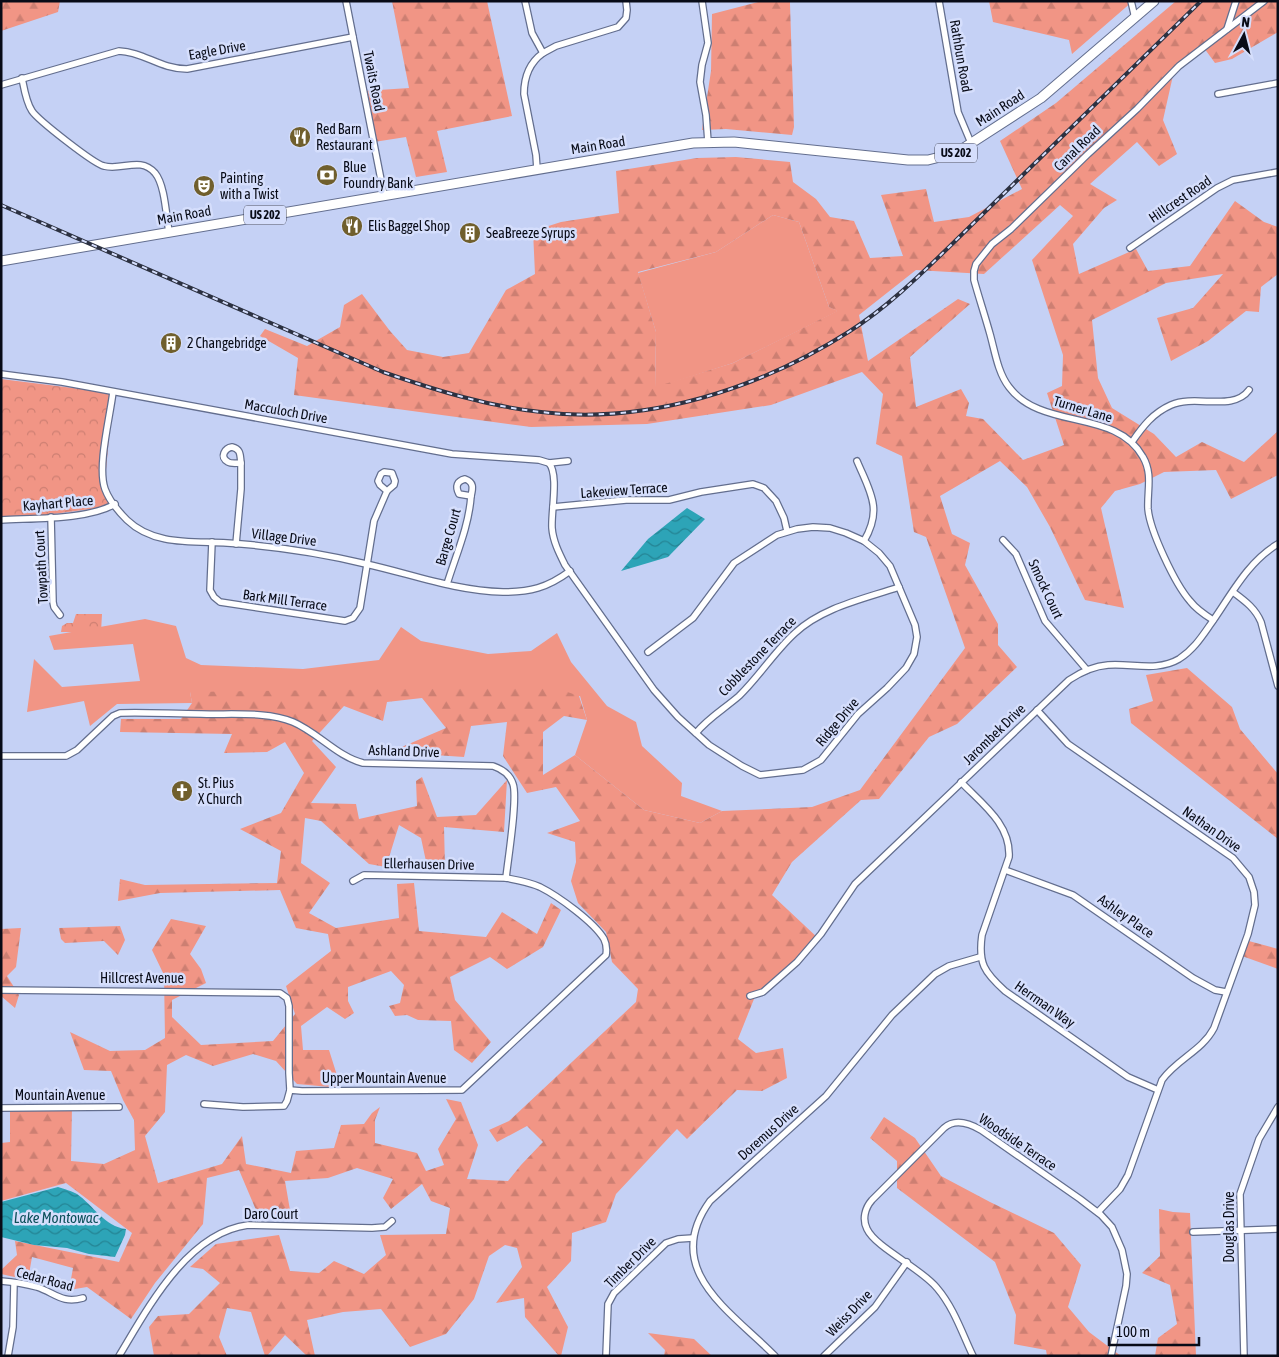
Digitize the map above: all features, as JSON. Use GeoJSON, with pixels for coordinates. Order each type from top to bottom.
{"type":"FeatureCollection","features":[{"type":"Feature","properties":{"kind":"main road","name":"Main Road"},"geometry":{"type":"LineString","coordinates":[[1,261],[537,169],[708,142],[734,142],[917,160],[948,156],[1041,98],[1154,1]]}},
{"type":"Feature","properties":{"kind":"street","name":"Twaits Road"},"geometry":{"type":"LineString","coordinates":[[346,1],[384,195]]}},
{"type":"Feature","properties":{"kind":"street"},"geometry":{"type":"LineString","coordinates":[[525,1],[532,33],[543,53]]}},
{"type":"Feature","properties":{"kind":"street"},"geometry":{"type":"LineString","coordinates":[[537,169],[524,94],[526,78],[532,63],[543,53],[556,46],[618,27],[626,18],[626,1]]}},
{"type":"Feature","properties":{"kind":"street"},"geometry":{"type":"LineString","coordinates":[[702,1],[708,43],[700,82],[706,114],[708,142]]}},
{"type":"Feature","properties":{"kind":"street","name":"Rathbun Road"},"geometry":{"type":"LineString","coordinates":[[939,1],[958,112],[971,143]]}},
{"type":"Feature","properties":{"kind":"street"},"geometry":{"type":"LineString","coordinates":[[1131,1],[1135,18]]}},
{"type":"Feature","properties":{"kind":"street"},"geometry":{"type":"LineString","coordinates":[[1227,29],[1236,1]]}},
{"type":"Feature","properties":{"kind":"street","name":"Canal Road"},"geometry":{"type":"LineString","coordinates":[[980,300],[974,280],[974,271],[976,264],[992,244],[1011,229],[1137,109],[1179,66],[1264,1]]}},
{"type":"Feature","properties":{"kind":"street","name":"Eagle Drive"},"geometry":{"type":"LineString","coordinates":[[1,85],[119,51],[136,54],[168,67],[187,68],[353,37]]}},
{"type":"Feature","properties":{"kind":"street"},"geometry":{"type":"LineString","coordinates":[[22,78],[30,106],[37,117],[96,163],[110,167],[139,164],[148,167],[155,173],[162,188],[169,232]]}},
{"type":"Feature","properties":{"kind":"street"},"geometry":{"type":"LineString","coordinates":[[1218,94],[1278,83]]}},
{"type":"Feature","properties":{"kind":"street","name":"Hillcrest Road"},"geometry":{"type":"LineString","coordinates":[[1130,248],[1217,188],[1233,180],[1278,172]]}},
{"type":"Feature","properties":{"kind":"street","name":"Turner Lane"},"geometry":{"type":"LineString","coordinates":[[980,300],[1002,374],[1016,395],[1036,408],[1121,434],[1132,442],[1144,457],[1149,473],[1148,509],[1152,529],[1186,596],[1197,609],[1213,620]]}},
{"type":"Feature","properties":{"kind":"street","name":"Macculoch Drive"},"geometry":{"type":"LineString","coordinates":[[1,374],[36,378],[452,454],[539,460],[549,463],[568,461]]}},
{"type":"Feature","properties":{"kind":"street"},"geometry":{"type":"LineString","coordinates":[[1132,442],[1149,419],[1170,405],[1194,400],[1235,401],[1244,397],[1249,390]]}},
{"type":"Feature","properties":{"kind":"street","name":"Village Drive"},"geometry":{"type":"LineString","coordinates":[[113,392],[103,461],[105,489],[126,519],[136,528],[150,536],[166,540],[236,544],[316,553],[422,579],[490,591],[519,592],[543,587],[555,582],[570,571]]}},
{"type":"Feature","properties":{"kind":"street"},"geometry":{"type":"LineString","coordinates":[[857,461],[874,510],[872,526],[864,542]]}},
{"type":"Feature","properties":{"kind":"street","name":"Ridge Drive"},"geometry":{"type":"LineString","coordinates":[[549,463],[554,471],[552,528],[558,553],[654,690],[678,717],[696,734],[756,774],[771,775],[803,770],[821,760],[858,714],[901,674],[911,661],[916,646],[917,633],[890,566],[885,559],[873,548],[846,533],[830,528],[813,527],[787,531],[771,538],[734,563],[693,618],[648,652]]}},
{"type":"Feature","properties":{"kind":"street"},"geometry":{"type":"LineString","coordinates":[[236,544],[240,464]]}},
{"type":"Feature","properties":{"kind":"street","name":"Lakeview Terrace"},"geometry":{"type":"LineString","coordinates":[[553,507],[626,500],[669,500],[701,492],[753,484],[764,488],[776,501],[784,518],[787,531]]}},
{"type":"Feature","properties":{"kind":"street","name":"Bark Mill Terrace"},"geometry":{"type":"LineString","coordinates":[[212,542],[210,590],[217,600],[228,604],[333,620],[349,620],[358,612],[376,513],[387,491]]}},
{"type":"Feature","properties":{"kind":"street","name":"Barge Court"},"geometry":{"type":"LineString","coordinates":[[447,584],[464,529],[471,496]]}},
{"type":"Feature","properties":{"kind":"street","name":"Kayhart Place"},"geometry":{"type":"LineString","coordinates":[[1,520],[98,512],[115,504]]}},
{"type":"Feature","properties":{"kind":"street","name":"Towpath Court"},"geometry":{"type":"LineString","coordinates":[[51,517],[53,602],[60,615]]}},
{"type":"Feature","properties":{"kind":"street","name":"Smock Court"},"geometry":{"type":"LineString","coordinates":[[1003,540],[1016,554],[1045,620],[1087,670]]}},
{"type":"Feature","properties":{"kind":"street","name":"Jarombek Drive"},"geometry":{"type":"LineString","coordinates":[[750,996],[763,992],[797,962],[821,934],[855,884],[1069,680],[1087,670],[1107,665],[1157,666],[1173,662],[1190,651],[1255,561],[1267,550],[1278,544]]}},
{"type":"Feature","properties":{"kind":"street","name":"Cobblestone Terrace"},"geometry":{"type":"LineString","coordinates":[[696,734],[713,715],[740,695],[786,642],[804,625],[829,611],[899,587]]}},
{"type":"Feature","properties":{"kind":"street"},"geometry":{"type":"LineString","coordinates":[[1233,592],[1247,602],[1258,614],[1278,686]]}},
{"type":"Feature","properties":{"kind":"street","name":"Nathan Drive"},"geometry":{"type":"LineString","coordinates":[[1037,710],[1068,744],[1233,858],[1244,870],[1252,884],[1254,913],[1210,1036],[1200,1048],[1173,1068],[1162,1080],[1158,1090]]}},
{"type":"Feature","properties":{"kind":"street","name":"Ashland Drive"},"geometry":{"type":"LineString","coordinates":[[1,756],[62,757],[77,750],[113,716],[120,713],[242,715],[273,717],[293,722],[304,727],[351,759],[362,763],[493,766],[507,774],[512,781],[514,789],[506,878]]}},
{"type":"Feature","properties":{"kind":"street"},"geometry":{"type":"LineString","coordinates":[[961,782],[1004,829],[1010,848],[1005,870],[982,935],[980,957]]}},
{"type":"Feature","properties":{"kind":"street","name":"Ashley Place"},"geometry":{"type":"LineString","coordinates":[[1005,870],[1073,895],[1193,978],[1214,990],[1226,992]]}},
{"type":"Feature","properties":{"kind":"street","name":"Ellerhausen Drive"},"geometry":{"type":"LineString","coordinates":[[353,881],[364,875],[506,878]]}},
{"type":"Feature","properties":{"kind":"street","name":"Upper Mountain Avenue"},"geometry":{"type":"LineString","coordinates":[[290,1090],[462,1090],[606,955],[607,948],[604,939],[588,922],[564,902],[539,887],[524,881],[506,878]]}},
{"type":"Feature","properties":{"kind":"street","name":"Herrman Way"},"geometry":{"type":"LineString","coordinates":[[980,957],[988,974],[1004,991],[1128,1076],[1158,1090]]}},
{"type":"Feature","properties":{"kind":"street","name":"Doremus Drive"},"geometry":{"type":"LineString","coordinates":[[775,1356],[704,1285],[695,1263],[693,1238],[702,1215],[710,1201],[826,1096],[892,1015],[941,970],[980,957]]}},
{"type":"Feature","properties":{"kind":"street","name":"Hillcrest Avenue"},"geometry":{"type":"LineString","coordinates":[[1,990],[276,992],[282,994],[287,998],[289,1006],[290,1090]]}},
{"type":"Feature","properties":{"kind":"street"},"geometry":{"type":"LineString","coordinates":[[204,1104],[284,1106],[288,1101],[290,1090]]}},
{"type":"Feature","properties":{"kind":"street"},"geometry":{"type":"LineString","coordinates":[[1098,1212],[1120,1190],[1128,1175],[1158,1090]]}},
{"type":"Feature","properties":{"kind":"street","name":"Mountain Avenue"},"geometry":{"type":"LineString","coordinates":[[1,1108],[119,1107]]}},
{"type":"Feature","properties":{"kind":"street","name":"Douglas Drive"},"geometry":{"type":"LineString","coordinates":[[1244,1356],[1239,1202],[1242,1186],[1259,1139],[1278,1107]]}},
{"type":"Feature","properties":{"kind":"street","name":"Woodside Terrace"},"geometry":{"type":"LineString","coordinates":[[973,1356],[954,1315],[938,1288],[926,1276],[870,1234],[866,1226],[866,1210],[869,1203],[951,1123],[964,1123],[976,1128],[1098,1212],[1107,1221],[1118,1238],[1127,1274],[1111,1356]]}},
{"type":"Feature","properties":{"kind":"street","name":"Daro Court"},"geometry":{"type":"LineString","coordinates":[[119,1356],[154,1300],[180,1266],[200,1247],[220,1233],[235,1227],[248,1225],[372,1228],[385,1227],[392,1221]]}},
{"type":"Feature","properties":{"kind":"street"},"geometry":{"type":"LineString","coordinates":[[1193,1232],[1278,1229]]}},
{"type":"Feature","properties":{"kind":"street","name":"Timber Drive"},"geometry":{"type":"LineString","coordinates":[[606,1356],[608,1304],[614,1293],[666,1243],[678,1239],[693,1238]]}},
{"type":"Feature","properties":{"kind":"street","name":"Weiss Drive"},"geometry":{"type":"LineString","coordinates":[[824,1356],[876,1308],[907,1262]]}},
{"type":"Feature","properties":{"kind":"street","name":"Cedar Road"},"geometry":{"type":"LineString","coordinates":[[1,1281],[43,1289],[59,1298],[72,1301],[83,1298]]}},
{"type":"Feature","properties":{"kind":"street"},"geometry":{"type":"LineString","coordinates":[[8,1356],[13,1326],[14,1283]]}},
{"type":"Feature","properties":{"kind":"green space"},"geometry":{"type":"Polygon","coordinates":[[[1,1],[60,1],[58,12],[1,31],[1,1]]]}},
{"type":"Feature","properties":{"kind":"green space"},"geometry":{"type":"Polygon","coordinates":[[[392,1],[487,1],[512,116],[437,131],[447,172],[416,177],[406,137],[374,142],[364,91],[409,88],[392,1]]]}},
{"type":"Feature","properties":{"kind":"green space"},"geometry":{"type":"Polygon","coordinates":[[[762,1],[790,1],[794,127],[792,135],[726,129],[702,130],[711,71],[712,14],[762,1]]]}},
{"type":"Feature","properties":{"kind":"green space"},"geometry":{"type":"Polygon","coordinates":[[[989,1],[1133,1],[1072,54],[1069,40],[993,22],[989,1]]]}},
{"type":"Feature","properties":{"kind":"green space"},"geometry":{"type":"Polygon","coordinates":[[[1176,1],[1278,1],[1278,32],[1232,59],[1215,63],[1204,48],[1174,71],[1163,120],[1177,154],[1159,166],[1137,142],[1090,184],[1117,200],[1104,208],[1073,244],[1079,274],[1136,249],[1148,271],[1190,266],[1235,201],[1264,222],[1278,227],[1278,274],[1261,287],[1259,312],[1246,311],[1208,341],[1171,361],[1157,318],[1193,308],[1223,274],[1166,283],[1092,320],[1098,378],[1112,408],[1154,434],[1176,457],[1202,442],[1244,462],[1278,431],[1278,475],[1231,499],[1216,470],[1164,472],[1140,484],[1115,491],[1101,508],[1124,608],[1085,600],[1050,527],[1027,487],[1000,461],[940,496],[952,534],[970,543],[965,565],[998,624],[998,645],[1017,667],[957,724],[929,737],[879,799],[861,800],[792,862],[772,895],[819,939],[770,986],[756,994],[738,1039],[756,1053],[783,1048],[787,1078],[762,1091],[737,1090],[687,1139],[677,1129],[616,1194],[606,1222],[572,1233],[571,1261],[547,1287],[568,1327],[561,1356],[525,1317],[524,1298],[496,1303],[522,1267],[517,1248],[505,1245],[489,1256],[474,1299],[446,1334],[410,1347],[381,1309],[343,1312],[307,1320],[315,1356],[307,1356],[285,1335],[265,1356],[251,1312],[227,1308],[219,1337],[227,1356],[154,1356],[149,1327],[158,1316],[189,1314],[220,1283],[203,1269],[190,1267],[216,1244],[279,1235],[290,1271],[319,1273],[334,1261],[364,1274],[386,1255],[380,1235],[446,1234],[450,1208],[431,1201],[422,1184],[391,1209],[383,1198],[393,1179],[357,1168],[328,1178],[285,1181],[291,1216],[259,1217],[239,1170],[207,1178],[203,1224],[155,1283],[131,1319],[87,1287],[69,1290],[73,1268],[32,1257],[28,1280],[1,1274],[1,1270],[17,1255],[15,1241],[119,1262],[132,1233],[66,1183],[1,1201],[1,1143],[10,1142],[10,1108],[72,1107],[71,1161],[104,1164],[135,1150],[134,1120],[111,1071],[84,1070],[70,1032],[110,1051],[145,1050],[165,1038],[164,975],[152,950],[171,919],[206,926],[190,954],[201,969],[206,983],[172,1000],[172,1017],[201,1045],[273,1041],[295,1014],[286,986],[331,951],[328,934],[296,928],[280,890],[160,893],[118,901],[120,879],[145,885],[277,883],[281,851],[240,829],[281,813],[304,773],[285,742],[267,752],[224,753],[232,734],[120,732],[121,719],[181,719],[192,703],[190,692],[553,687],[579,696],[587,720],[564,716],[543,732],[543,775],[575,755],[644,810],[700,823],[722,811],[812,807],[860,790],[965,648],[926,537],[914,532],[902,456],[876,444],[883,394],[862,372],[771,405],[647,424],[531,427],[294,395],[298,358],[260,336],[265,329],[307,346],[340,327],[344,305],[362,294],[407,350],[443,357],[469,353],[506,290],[535,274],[533,231],[561,222],[619,213],[616,171],[697,158],[736,157],[790,162],[793,182],[816,199],[830,217],[854,221],[870,258],[903,256],[881,195],[926,189],[934,222],[969,217],[1022,189],[1000,141],[1056,103],[1176,1]],[[1060,205],[984,274],[916,270],[859,315],[868,361],[958,299],[970,304],[910,357],[916,407],[961,389],[969,403],[966,416],[983,419],[1023,460],[1064,445],[1047,393],[1062,386],[1063,355],[1032,260],[1073,216],[1060,205]],[[773,215],[716,252],[638,272],[656,332],[655,387],[733,363],[837,311],[829,307],[799,222],[773,215]],[[422,698],[387,702],[383,721],[344,706],[312,741],[336,767],[311,803],[356,804],[359,819],[417,806],[416,781],[422,777],[437,817],[476,815],[507,780],[504,832],[444,827],[445,867],[427,866],[421,838],[399,825],[386,867],[369,864],[321,821],[305,818],[301,863],[330,883],[309,913],[336,928],[399,918],[397,884],[414,883],[419,931],[486,937],[502,912],[537,934],[551,903],[561,910],[543,947],[507,969],[490,957],[450,977],[455,1000],[491,1042],[472,1063],[454,1050],[451,1021],[418,1020],[407,1015],[395,1016],[389,1006],[400,1003],[404,985],[391,971],[348,987],[348,1001],[354,1013],[345,1019],[327,1007],[301,1026],[303,1050],[329,1050],[341,1088],[297,1084],[276,1061],[253,1054],[213,1066],[186,1055],[167,1065],[165,1112],[145,1136],[158,1183],[222,1164],[242,1136],[246,1164],[291,1173],[296,1151],[334,1148],[341,1125],[364,1124],[372,1113],[380,1107],[375,1120],[375,1143],[417,1153],[426,1171],[444,1165],[438,1149],[456,1119],[446,1099],[461,1102],[478,1145],[467,1179],[508,1181],[543,1142],[527,1126],[497,1142],[489,1130],[509,1121],[636,1002],[638,989],[612,962],[606,932],[578,903],[571,881],[576,862],[575,842],[547,833],[580,821],[556,787],[527,793],[503,756],[507,722],[471,726],[464,757],[390,752],[446,728],[422,698]]]}},
{"type":"Feature","properties":{"kind":"green space"},"geometry":{"type":"Polygon","coordinates":[[[773,215],[799,222],[829,307],[838,311],[733,363],[655,388],[656,332],[638,273],[716,252],[773,215]]]}},
{"type":"Feature","properties":{"kind":"green space"},"geometry":{"type":"Polygon","coordinates":[[[1,379],[113,393],[105,481],[113,506],[1,521],[1,379]]]}},
{"type":"Feature","properties":{"kind":"green space"},"geometry":{"type":"Polygon","coordinates":[[[76,614],[102,614],[101,632],[61,632],[62,626],[67,623],[73,623],[76,614]]]}},
{"type":"Feature","properties":{"kind":"green space"},"geometry":{"type":"Polygon","coordinates":[[[145,619],[176,626],[186,658],[201,665],[303,669],[379,660],[401,627],[421,641],[488,654],[531,651],[557,633],[571,662],[607,706],[636,722],[642,746],[682,783],[681,796],[722,811],[700,823],[644,810],[575,755],[587,720],[580,696],[190,692],[192,703],[117,704],[90,726],[84,701],[27,712],[34,659],[62,687],[140,681],[133,644],[54,650],[49,636],[145,619]]]}},
{"type":"Feature","properties":{"kind":"green space"},"geometry":{"type":"Polygon","coordinates":[[[1187,668],[1232,707],[1240,729],[1278,774],[1278,839],[1131,723],[1129,709],[1153,701],[1146,675],[1187,668]]]}},
{"type":"Feature","properties":{"kind":"green space"},"geometry":{"type":"Polygon","coordinates":[[[120,926],[125,940],[118,955],[104,941],[65,943],[61,939],[59,928],[120,926]]]}},
{"type":"Feature","properties":{"kind":"green space"},"geometry":{"type":"Polygon","coordinates":[[[21,928],[16,967],[7,976],[19,995],[15,1008],[1,996],[1,929],[21,928]]]}},
{"type":"Feature","properties":{"kind":"green space"},"geometry":{"type":"Polygon","coordinates":[[[1245,940],[1278,949],[1278,969],[1242,956],[1245,940]]]}},
{"type":"Feature","properties":{"kind":"green space"},"geometry":{"type":"Polygon","coordinates":[[[884,1117],[915,1138],[941,1176],[1054,1233],[1081,1265],[1068,1307],[1089,1332],[1121,1356],[1047,1356],[1046,1350],[1014,1344],[1016,1315],[995,1262],[897,1188],[897,1161],[870,1138],[884,1117]]]}},
{"type":"Feature","properties":{"kind":"green space"},"geometry":{"type":"Polygon","coordinates":[[[1159,1209],[1190,1213],[1196,1356],[1155,1356],[1158,1338],[1177,1324],[1170,1285],[1142,1273],[1160,1256],[1159,1209]]]}},
{"type":"Feature","properties":{"kind":"green space"},"geometry":{"type":"Polygon","coordinates":[[[648,1333],[694,1339],[712,1356],[664,1356],[665,1350],[648,1333]]]}},
{"type":"Feature","properties":{"kind":"water"},"geometry":{"type":"Polygon","coordinates":[[[687,508],[705,519],[668,557],[621,571],[648,539],[687,508]]]}},
{"type":"Feature","properties":{"kind":"water","name":"Lake Montowac"},"geometry":{"type":"Polygon","coordinates":[[[58,1187],[77,1194],[105,1220],[126,1229],[115,1257],[89,1254],[67,1248],[34,1245],[1,1237],[1,1202],[58,1187]]]}},
{"type":"Feature","properties":{"kind":"railway"},"geometry":{"type":"LineString","coordinates":[[1,205],[383,372],[441,391],[500,406],[581,415],[622,413],[662,407],[702,398],[779,370],[816,351],[876,313],[936,259],[1201,1]]}},
{"type":"Feature","properties":{"kind":"place","name":"Red Barn Restaurant"},"geometry":{"type":"Point","coordinates":[300,137]}},
{"type":"Feature","properties":{"kind":"place","name":"Blue Foundry Bank"},"geometry":{"type":"Point","coordinates":[327,175]}},
{"type":"Feature","properties":{"kind":"place","name":"Painting with a Twist"},"geometry":{"type":"Point","coordinates":[204,186]}},
{"type":"Feature","properties":{"kind":"place","name":"Elis Baggel Shop"},"geometry":{"type":"Point","coordinates":[352,226]}},
{"type":"Feature","properties":{"kind":"place","name":"SeaBreeze Syrups"},"geometry":{"type":"Point","coordinates":[470,233]}},
{"type":"Feature","properties":{"kind":"place","name":"2 Changebridge"},"geometry":{"type":"Point","coordinates":[171,343]}},
{"type":"Feature","properties":{"kind":"place","name":"St. Pius X Church"},"geometry":{"type":"Point","coordinates":[182,791]}}]}
